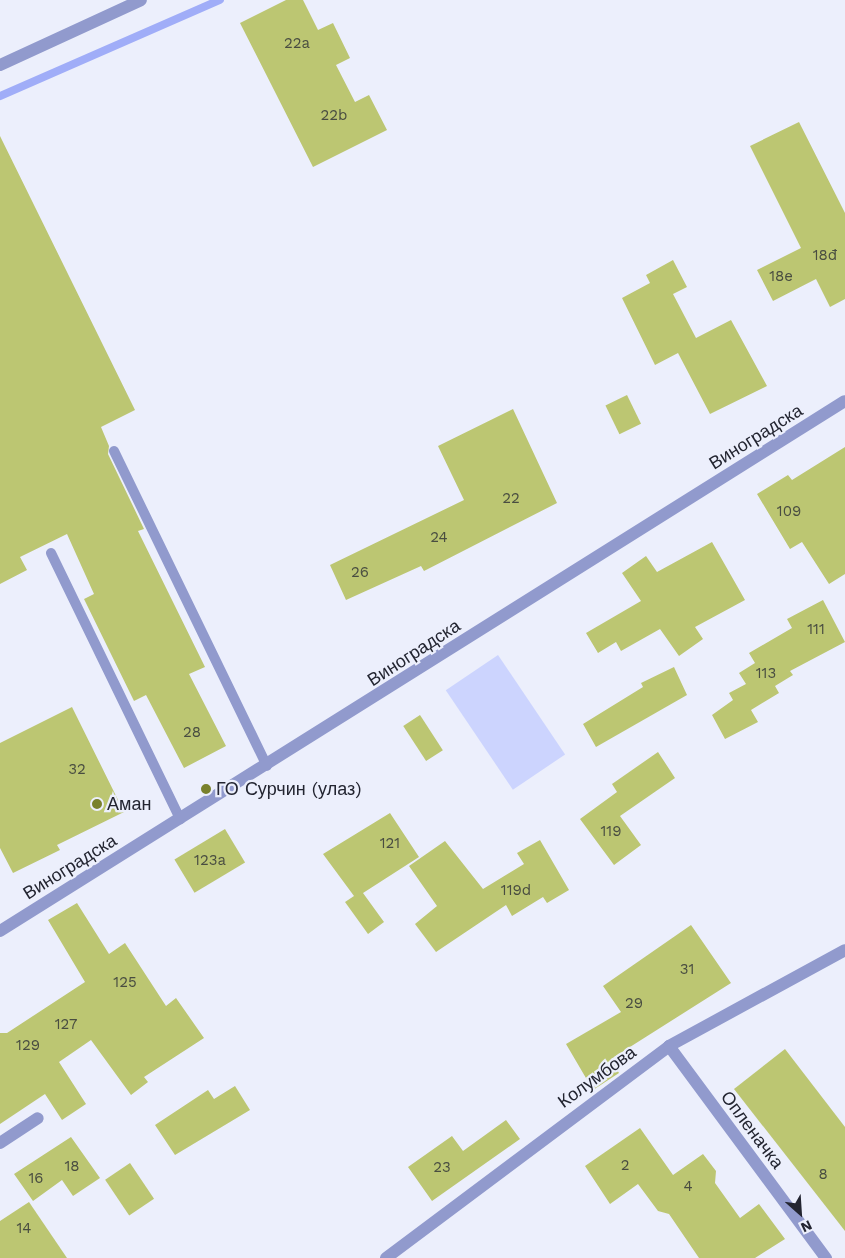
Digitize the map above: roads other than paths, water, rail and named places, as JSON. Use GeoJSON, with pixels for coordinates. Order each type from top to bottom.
{"type":"FeatureCollection","features":[{"type":"Feature","properties":{"kind":"street"},"geometry":{"type":"LineString","coordinates":[[0,65],[141,0]]}},
{"type":"Feature","properties":{"kind":"street","name":"Виноградска"},"geometry":{"type":"LineString","coordinates":[[0,931],[267,766],[845,402]]}},
{"type":"Feature","properties":{"kind":"street","name":"Колумбова"},"geometry":{"type":"LineString","coordinates":[[386,1258],[669,1046],[845,950]]}},
{"type":"Feature","properties":{"kind":"street","name":"Опленачка"},"geometry":{"type":"LineString","coordinates":[[669,1046],[826,1258]]}},
{"type":"Feature","properties":{"kind":"street"},"geometry":{"type":"LineString","coordinates":[[0,1143],[38,1118]]}},
{"type":"Feature","properties":{"kind":"lane"},"geometry":{"type":"LineString","coordinates":[[114,450],[267,766]]}},
{"type":"Feature","properties":{"kind":"lane"},"geometry":{"type":"LineString","coordinates":[[51,553],[180,819]]}},
{"type":"Feature","properties":{"kind":"waterway"},"geometry":{"type":"LineString","coordinates":[[0,96],[220,0]]}},
{"type":"Feature","properties":{"kind":"place","name":"ГО Сурчин (улаз)"},"geometry":{"type":"Point","coordinates":[206,789]}},
{"type":"Feature","properties":{"kind":"place","name":"Аман"},"geometry":{"type":"Point","coordinates":[97,804]}}]}
